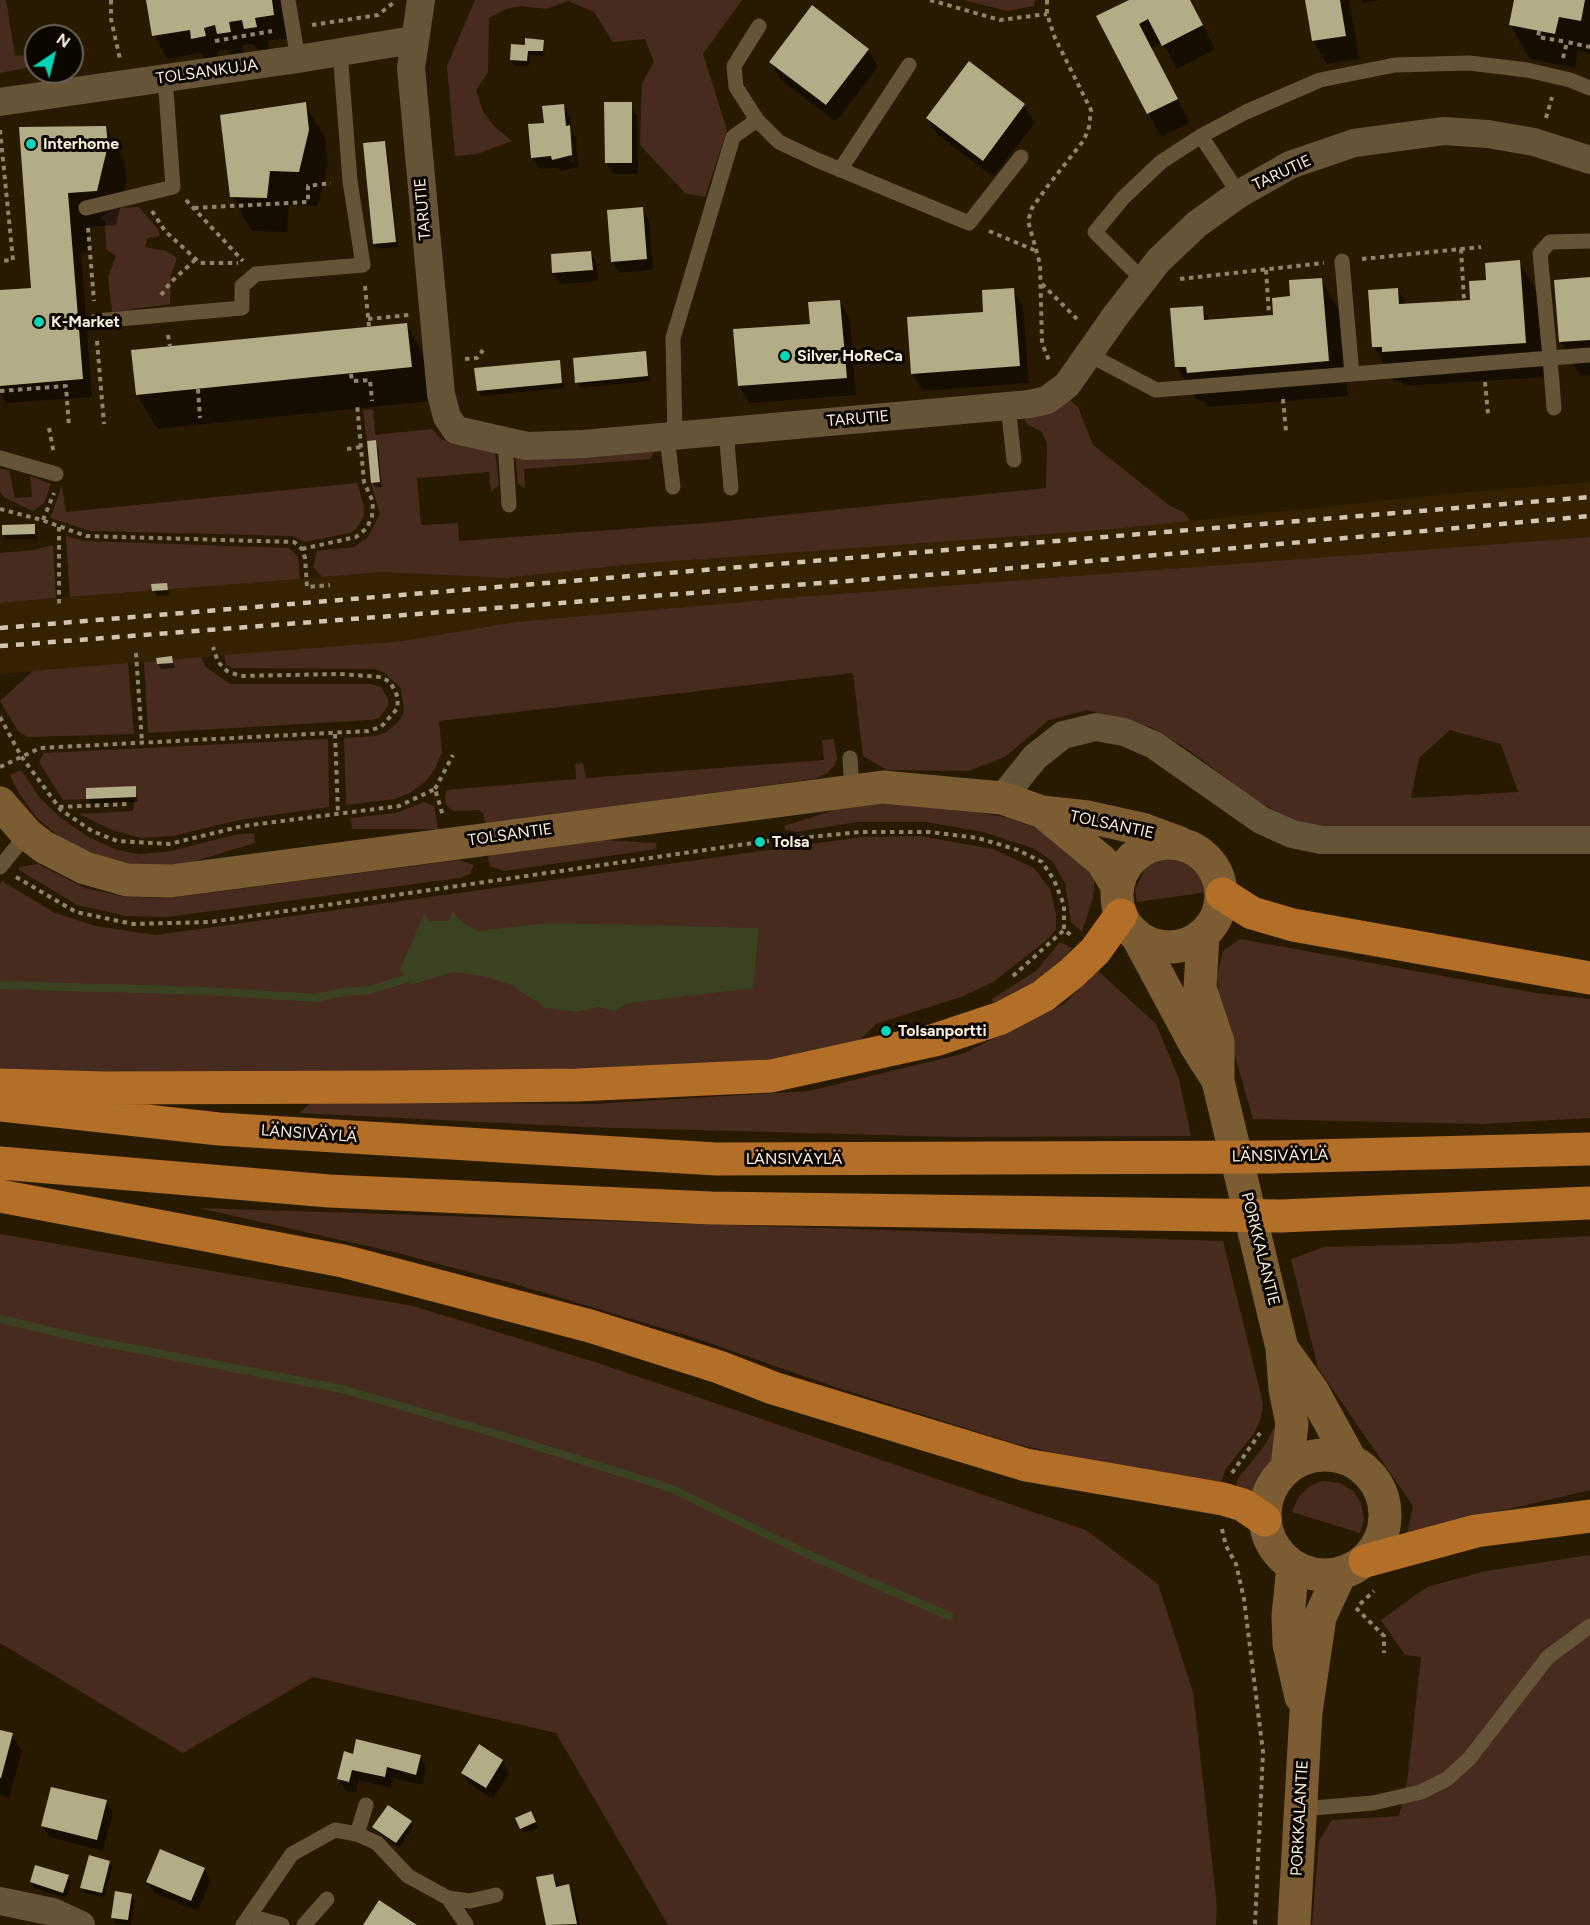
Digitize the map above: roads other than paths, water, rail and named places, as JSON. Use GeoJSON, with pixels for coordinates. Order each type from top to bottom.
{"type":"FeatureCollection","features":[{"type":"Feature","properties":{"kind":"highway"},"geometry":{"type":"LineString","coordinates":[[1222,894],[1252,913],[1293,925],[1590,978]]}},
{"type":"Feature","properties":{"kind":"highway"},"geometry":{"type":"LineString","coordinates":[[0,1085],[115,1089],[577,1085],[771,1076],[935,1040],[1001,1018],[1043,996],[1095,951],[1125,913]]}},
{"type":"Feature","properties":{"kind":"highway","name":"LÄNSIVÄYLÄ"},"geometry":{"type":"LineString","coordinates":[[0,1105],[219,1129],[716,1159],[1270,1157],[1590,1149]]}},
{"type":"Feature","properties":{"kind":"highway"},"geometry":{"type":"LineString","coordinates":[[0,1162],[329,1191],[711,1208],[1281,1216],[1590,1203]]}},
{"type":"Feature","properties":{"kind":"highway"},"geometry":{"type":"LineString","coordinates":[[0,1196],[343,1261],[590,1326],[718,1367],[806,1399],[1026,1465],[1223,1499],[1243,1505],[1265,1520]]}},
{"type":"Feature","properties":{"kind":"highway"},"geometry":{"type":"LineString","coordinates":[[1352,1567],[1476,1531],[1590,1516]]}},
{"type":"Feature","properties":{"kind":"street","name":"TARUTIE"},"geometry":{"type":"LineString","coordinates":[[421,0],[413,40],[411,68],[441,394],[447,417],[456,430],[527,446],[584,444],[1008,406],[1047,400],[1067,385],[1087,341],[1159,260],[1197,224],[1239,194],[1290,165],[1354,143],[1444,131],[1488,134],[1534,142],[1590,160]]}},
{"type":"Feature","properties":{"kind":"street","name":"TOLSANKUJA"},"geometry":{"type":"LineString","coordinates":[[84,75],[126,65],[165,77],[298,59],[413,40]]}},
{"type":"Feature","properties":{"kind":"street","name":"TOLSANKUJA"},"geometry":{"type":"LineString","coordinates":[[0,102],[48,84]]}},
{"type":"Feature","properties":{"kind":"street"},"geometry":{"type":"LineString","coordinates":[[1002,798],[1035,757],[1063,735],[1096,727],[1124,732],[1154,745],[1261,820],[1292,834],[1321,840],[1590,840]]}},
{"type":"Feature","properties":{"kind":"street","name":"TOLSANTIE"},"geometry":{"type":"LineString","coordinates":[[0,802],[27,834],[44,847],[85,868],[127,880],[171,881],[478,840],[851,773],[883,787],[1002,798],[1042,812],[1134,827],[1180,843]]}},
{"type":"Feature","properties":{"kind":"street","name":"TOLSANTIE"},"geometry":{"type":"LineString","coordinates":[[1042,812],[1102,861],[1125,913]]}},
{"type":"Feature","properties":{"kind":"street"},"geometry":{"type":"LineString","coordinates":[[1161,843],[1180,843],[1205,856],[1216,870],[1222,894],[1220,912],[1203,936],[1187,945],[1173,948],[1155,946],[1125,913],[1129,860],[1144,849],[1161,843]]}},
{"type":"Feature","properties":{"kind":"street","name":"PORKKALANTIE"},"geometry":{"type":"LineString","coordinates":[[1125,913],[1196,1046],[1218,1081]]}},
{"type":"Feature","properties":{"kind":"street","name":"PORKKALANTIE"},"geometry":{"type":"LineString","coordinates":[[1203,936],[1200,988],[1218,1042],[1218,1081],[1282,1348],[1285,1389],[1292,1424],[1287,1467]]}},
{"type":"Feature","properties":{"kind":"street","name":"PORKKALANTIE"},"geometry":{"type":"LineString","coordinates":[[1282,1348],[1312,1390],[1350,1459]]}},
{"type":"Feature","properties":{"kind":"street"},"geometry":{"type":"LineString","coordinates":[[1328,1454],[1350,1459],[1367,1470],[1379,1486],[1385,1506],[1385,1526],[1378,1546],[1352,1567],[1308,1573],[1293,1566],[1274,1546],[1265,1520],[1266,1500],[1274,1482],[1287,1467],[1307,1457],[1328,1454]]}},
{"type":"Feature","properties":{"kind":"street","name":"PORKKALANTIE"},"geometry":{"type":"LineString","coordinates":[[1293,1566],[1288,1616],[1289,1644],[1296,1683],[1306,1712]]}},
{"type":"Feature","properties":{"kind":"street","name":"PORKKALANTIE"},"geometry":{"type":"LineString","coordinates":[[1294,1925],[1306,1712],[1320,1617],[1352,1567]]}},
{"type":"Feature","properties":{"kind":"street"},"geometry":{"type":"LineString","coordinates":[[0,1901],[53,1912],[81,1925]]}},
{"type":"Feature","properties":{"kind":"lane"},"geometry":{"type":"LineString","coordinates":[[288,0],[298,59]]}},
{"type":"Feature","properties":{"kind":"lane"},"geometry":{"type":"LineString","coordinates":[[759,26],[734,66],[736,87],[757,120],[779,142],[840,170],[969,223],[1021,157]]}},
{"type":"Feature","properties":{"kind":"lane"},"geometry":{"type":"LineString","coordinates":[[96,321],[242,308],[242,286],[256,274],[363,265],[350,181],[340,51]]}},
{"type":"Feature","properties":{"kind":"lane"},"geometry":{"type":"LineString","coordinates":[[1143,280],[1095,232],[1123,198],[1161,162],[1201,136],[1246,112],[1320,80],[1395,65],[1469,63],[1564,78],[1590,88]]}},
{"type":"Feature","properties":{"kind":"lane"},"geometry":{"type":"LineString","coordinates":[[840,170],[909,65]]}},
{"type":"Feature","properties":{"kind":"lane"},"geometry":{"type":"LineString","coordinates":[[86,208],[173,187],[165,77]]}},
{"type":"Feature","properties":{"kind":"lane"},"geometry":{"type":"LineString","coordinates":[[673,487],[671,436],[673,338],[733,137],[757,120]]}},
{"type":"Feature","properties":{"kind":"lane"},"geometry":{"type":"LineString","coordinates":[[1201,136],[1239,194]]}},
{"type":"Feature","properties":{"kind":"lane"},"geometry":{"type":"LineString","coordinates":[[1554,408],[1540,253],[1550,242],[1590,241]]}},
{"type":"Feature","properties":{"kind":"lane"},"geometry":{"type":"LineString","coordinates":[[1342,261],[1352,374]]}},
{"type":"Feature","properties":{"kind":"lane"},"geometry":{"type":"LineString","coordinates":[[1087,341],[1156,390],[1590,355]]}},
{"type":"Feature","properties":{"kind":"lane"},"geometry":{"type":"LineString","coordinates":[[1008,406],[1014,460]]}},
{"type":"Feature","properties":{"kind":"lane"},"geometry":{"type":"LineString","coordinates":[[726,431],[731,488]]}},
{"type":"Feature","properties":{"kind":"lane"},"geometry":{"type":"LineString","coordinates":[[505,441],[509,505]]}},
{"type":"Feature","properties":{"kind":"lane"},"geometry":{"type":"LineString","coordinates":[[0,458],[56,474]]}},
{"type":"Feature","properties":{"kind":"lane"},"geometry":{"type":"LineString","coordinates":[[0,866],[27,834]]}},
{"type":"Feature","properties":{"kind":"lane"},"geometry":{"type":"LineString","coordinates":[[1301,1809],[1373,1803],[1422,1791],[1447,1779],[1469,1759],[1548,1657],[1590,1626]]}},
{"type":"Feature","properties":{"kind":"lane"},"geometry":{"type":"LineString","coordinates":[[357,1834],[366,1805]]}},
{"type":"Feature","properties":{"kind":"lane"},"geometry":{"type":"LineString","coordinates":[[282,1925],[246,1920],[292,1854],[335,1830],[357,1834],[377,1843],[408,1876],[448,1898],[470,1901],[496,1895]]}},
{"type":"Feature","properties":{"kind":"lane"},"geometry":{"type":"LineString","coordinates":[[448,1898],[466,1924]]}},
{"type":"Feature","properties":{"kind":"lane"},"geometry":{"type":"LineString","coordinates":[[304,1925],[327,1899]]}},
{"type":"Feature","properties":{"kind":"waterway"},"geometry":{"type":"LineString","coordinates":[[0,985],[207,991],[316,998],[342,992],[370,990],[405,979]]}},
{"type":"Feature","properties":{"kind":"waterway"},"geometry":{"type":"LineString","coordinates":[[0,1319],[89,1340],[342,1389],[670,1488],[818,1559],[949,1616]]}},
{"type":"Feature","properties":{"kind":"railway"},"geometry":{"type":"LineString","coordinates":[[0,628],[1590,497]]}},
{"type":"Feature","properties":{"kind":"railway"},"geometry":{"type":"LineString","coordinates":[[0,646],[991,570],[1590,516]]}},
{"type":"Feature","properties":{"kind":"place","name":"Interhome"},"geometry":{"type":"Point","coordinates":[31,144]}},
{"type":"Feature","properties":{"kind":"place","name":"K-Market"},"geometry":{"type":"Point","coordinates":[39,322]}},
{"type":"Feature","properties":{"kind":"place","name":"Silver HoReCa"},"geometry":{"type":"Point","coordinates":[785,356]}},
{"type":"Feature","properties":{"kind":"place","name":"Tolsa"},"geometry":{"type":"Point","coordinates":[760,842]}},
{"type":"Feature","properties":{"kind":"place","name":"Tolsanportti"},"geometry":{"type":"Point","coordinates":[886,1031]}}]}
